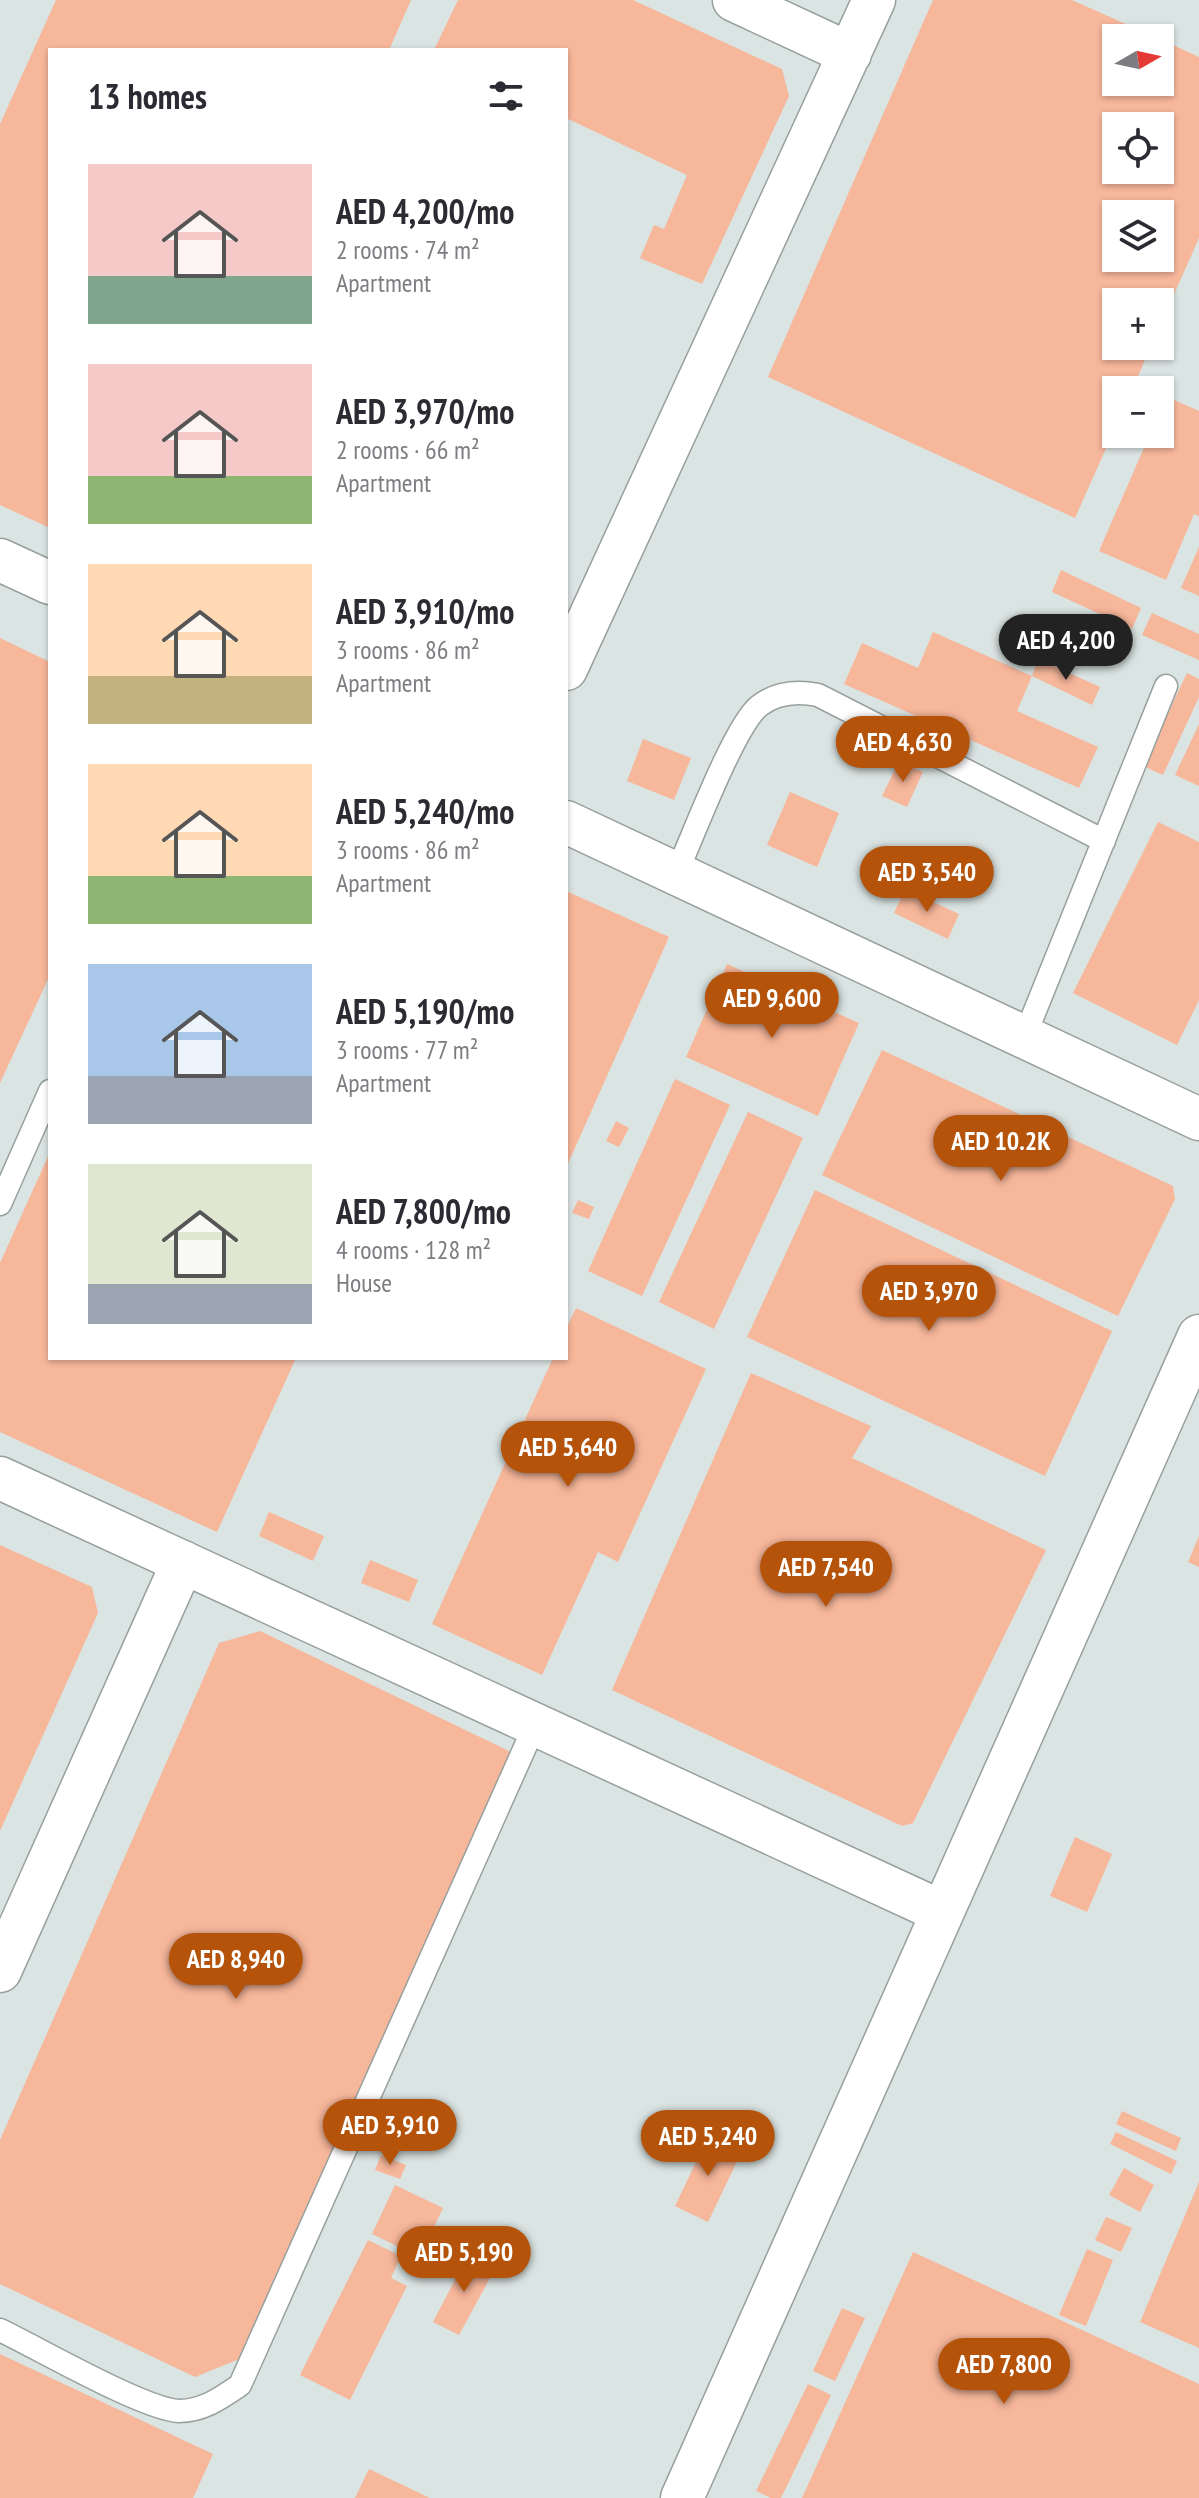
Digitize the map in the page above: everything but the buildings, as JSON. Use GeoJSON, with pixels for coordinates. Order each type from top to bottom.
{"type":"FeatureCollection","features":[{"type":"Feature","properties":{"kind":"street"},"geometry":{"type":"LineString","coordinates":[[734,0],[850,54]]}},
{"type":"Feature","properties":{"kind":"street"},"geometry":{"type":"LineString","coordinates":[[568,665],[874,0]]}},
{"type":"Feature","properties":{"kind":"street"},"geometry":{"type":"LineString","coordinates":[[0,560],[48,582]]}},
{"type":"Feature","properties":{"kind":"street"},"geometry":{"type":"LineString","coordinates":[[568,823],[1199,1119]]}},
{"type":"Feature","properties":{"kind":"street"},"geometry":{"type":"LineString","coordinates":[[682,2498],[1199,1336]]}},
{"type":"Feature","properties":{"kind":"street"},"geometry":{"type":"LineString","coordinates":[[0,1478],[942,1912]]}},
{"type":"Feature","properties":{"kind":"street"},"geometry":{"type":"LineString","coordinates":[[0,1971],[183,1562]]}},
{"type":"Feature","properties":{"kind":"lane"},"geometry":{"type":"LineString","coordinates":[[1024,1038],[1166,686]]}},
{"type":"Feature","properties":{"kind":"lane"},"geometry":{"type":"LineString","coordinates":[[676,874],[748,716],[759,706],[787,693],[818,695],[1104,841]]}},
{"type":"Feature","properties":{"kind":"lane"},"geometry":{"type":"LineString","coordinates":[[0,1204],[48,1096]]}},
{"type":"Feature","properties":{"kind":"lane"},"geometry":{"type":"LineString","coordinates":[[0,2330],[145,2401],[179,2411],[212,2405],[240,2385],[535,1725]]}}]}
